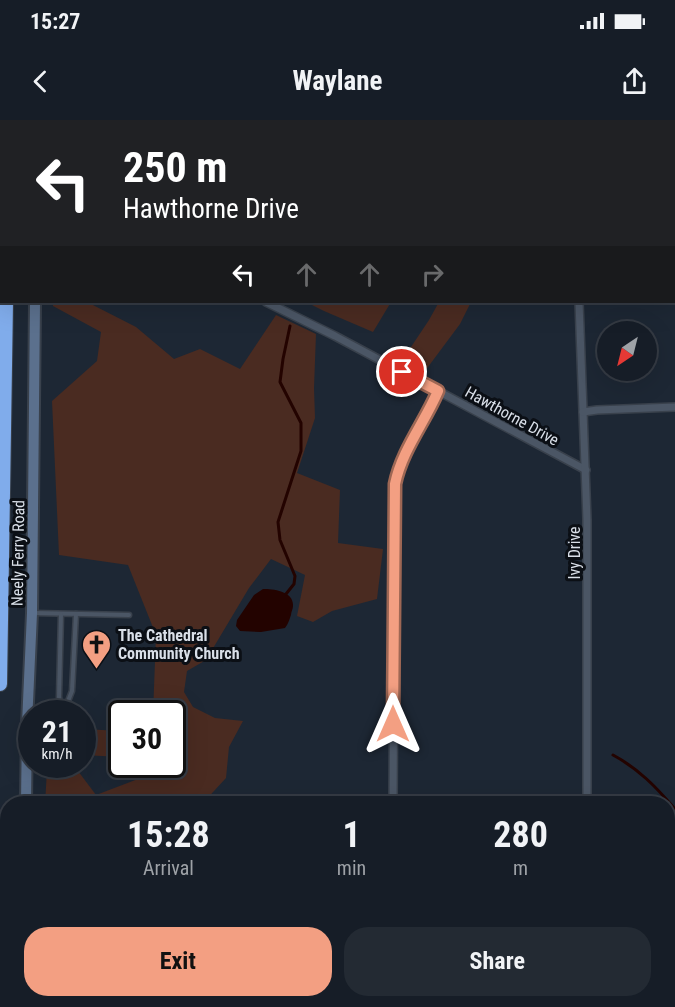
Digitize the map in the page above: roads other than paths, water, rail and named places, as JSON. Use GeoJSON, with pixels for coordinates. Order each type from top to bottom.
{"type":"FeatureCollection","features":[{"type":"Feature","properties":{"kind":"highway"},"geometry":{"type":"LineString","coordinates":[[0,684],[6,303]]}},
{"type":"Feature","properties":{"kind":"street","name":"Neely Ferry Road"},"geometry":{"type":"LineString","coordinates":[[30,700],[35,303]]}},
{"type":"Feature","properties":{"kind":"street","name":"Hawthorne Drive"},"geometry":{"type":"LineString","coordinates":[[268,303],[586,470]]}},
{"type":"Feature","properties":{"kind":"street","name":"Ivy Drive"},"geometry":{"type":"LineString","coordinates":[[579,303],[588,552],[587,796]]}},
{"type":"Feature","properties":{"kind":"street"},"geometry":{"type":"LineString","coordinates":[[393,796],[395,484],[403,457],[438,391]]}},
{"type":"Feature","properties":{"kind":"street"},"geometry":{"type":"LineString","coordinates":[[583,412],[675,407]]}},
{"type":"Feature","properties":{"kind":"street","name":"Neely Ferry Road"},"geometry":{"type":"LineString","coordinates":[[26,796],[27,778]]}},
{"type":"Feature","properties":{"kind":"lane"},"geometry":{"type":"LineString","coordinates":[[32,613],[129,615]]}},
{"type":"Feature","properties":{"kind":"lane"},"geometry":{"type":"LineString","coordinates":[[60,700],[61,614]]}},
{"type":"Feature","properties":{"kind":"lane"},"geometry":{"type":"LineString","coordinates":[[68,700],[72,690],[76,614]]}},
{"type":"Feature","properties":{"kind":"waterway"},"geometry":{"type":"LineString","coordinates":[[286,594],[294,584],[295,576],[280,540],[278,522],[301,451],[301,423],[280,382],[290,326]]}},
{"type":"Feature","properties":{"kind":"waterway"},"geometry":{"type":"LineString","coordinates":[[613,755],[631,766],[664,796]]}},
{"type":"Feature","properties":{"kind":"place","name":"The Cathedral Community Church"},"geometry":{"type":"Point","coordinates":[97,670]}}]}
